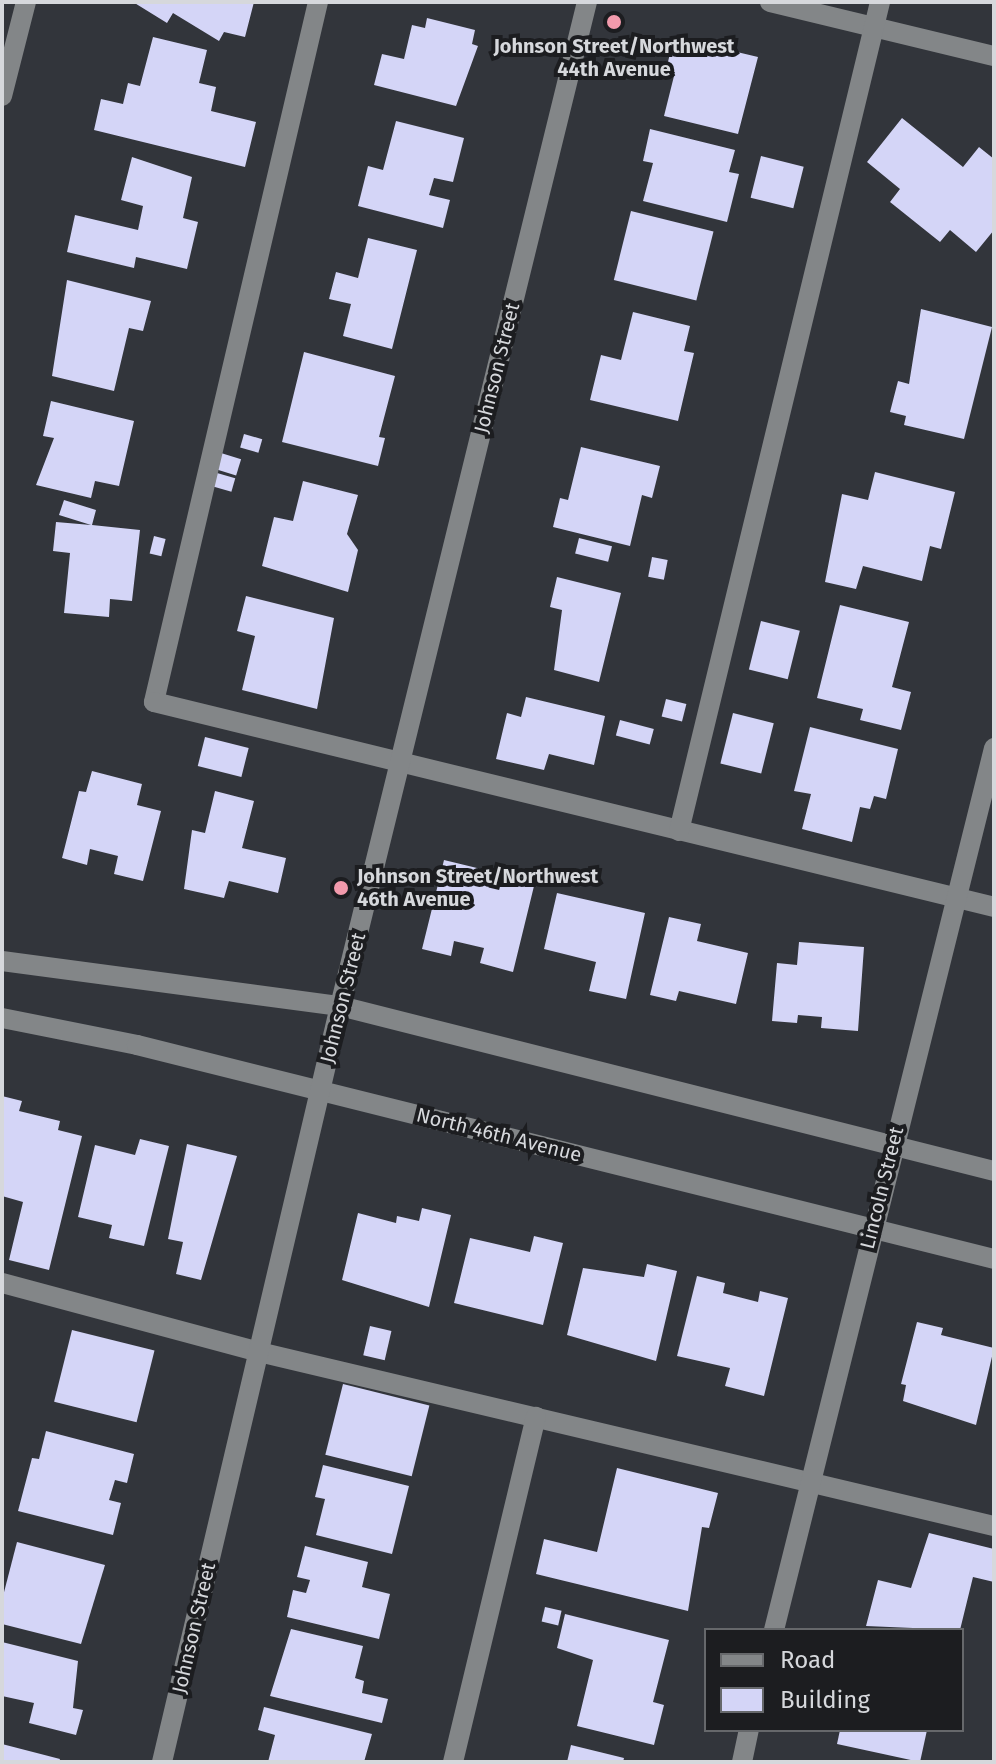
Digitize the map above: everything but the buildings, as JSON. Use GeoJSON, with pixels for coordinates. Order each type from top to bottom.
{"type":"FeatureCollection","features":[{"type":"Feature","properties":{"kind":"street"},"geometry":{"type":"LineString","coordinates":[[2,96],[26,2]]}},
{"type":"Feature","properties":{"kind":"street"},"geometry":{"type":"LineString","coordinates":[[318,2],[154,702],[994,907]]}},
{"type":"Feature","properties":{"kind":"street","name":"Johnson Street"},"geometry":{"type":"LineString","coordinates":[[162,1762],[340,1006],[587,2]]}},
{"type":"Feature","properties":{"kind":"street"},"geometry":{"type":"LineString","coordinates":[[770,2],[994,56]]}},
{"type":"Feature","properties":{"kind":"street"},"geometry":{"type":"LineString","coordinates":[[679,831],[880,2]]}},
{"type":"Feature","properties":{"kind":"street","name":"Lincoln Street"},"geometry":{"type":"LineString","coordinates":[[774,1628],[871,1229],[994,748]]}},
{"type":"Feature","properties":{"kind":"street"},"geometry":{"type":"LineString","coordinates":[[2,961],[340,1006],[994,1171]]}},
{"type":"Feature","properties":{"kind":"street","name":"North 46th Avenue"},"geometry":{"type":"LineString","coordinates":[[2,1018],[320,1090],[994,1259]]}},
{"type":"Feature","properties":{"kind":"street"},"geometry":{"type":"LineString","coordinates":[[3,1286],[259,1352],[994,1526]]}},
{"type":"Feature","properties":{"kind":"street"},"geometry":{"type":"LineString","coordinates":[[453,1762],[536,1417]]}},
{"type":"Feature","properties":{"kind":"street"},"geometry":{"type":"LineString","coordinates":[[742,1762],[749,1732]]}},
{"type":"Feature","properties":{"kind":"place","name":"Johnson Street/Northwest 44th Avenue"},"geometry":{"type":"Point","coordinates":[614,22]}},
{"type":"Feature","properties":{"kind":"place","name":"Johnson Street/Northwest 46th Avenue"},"geometry":{"type":"Point","coordinates":[341,888]}}]}
